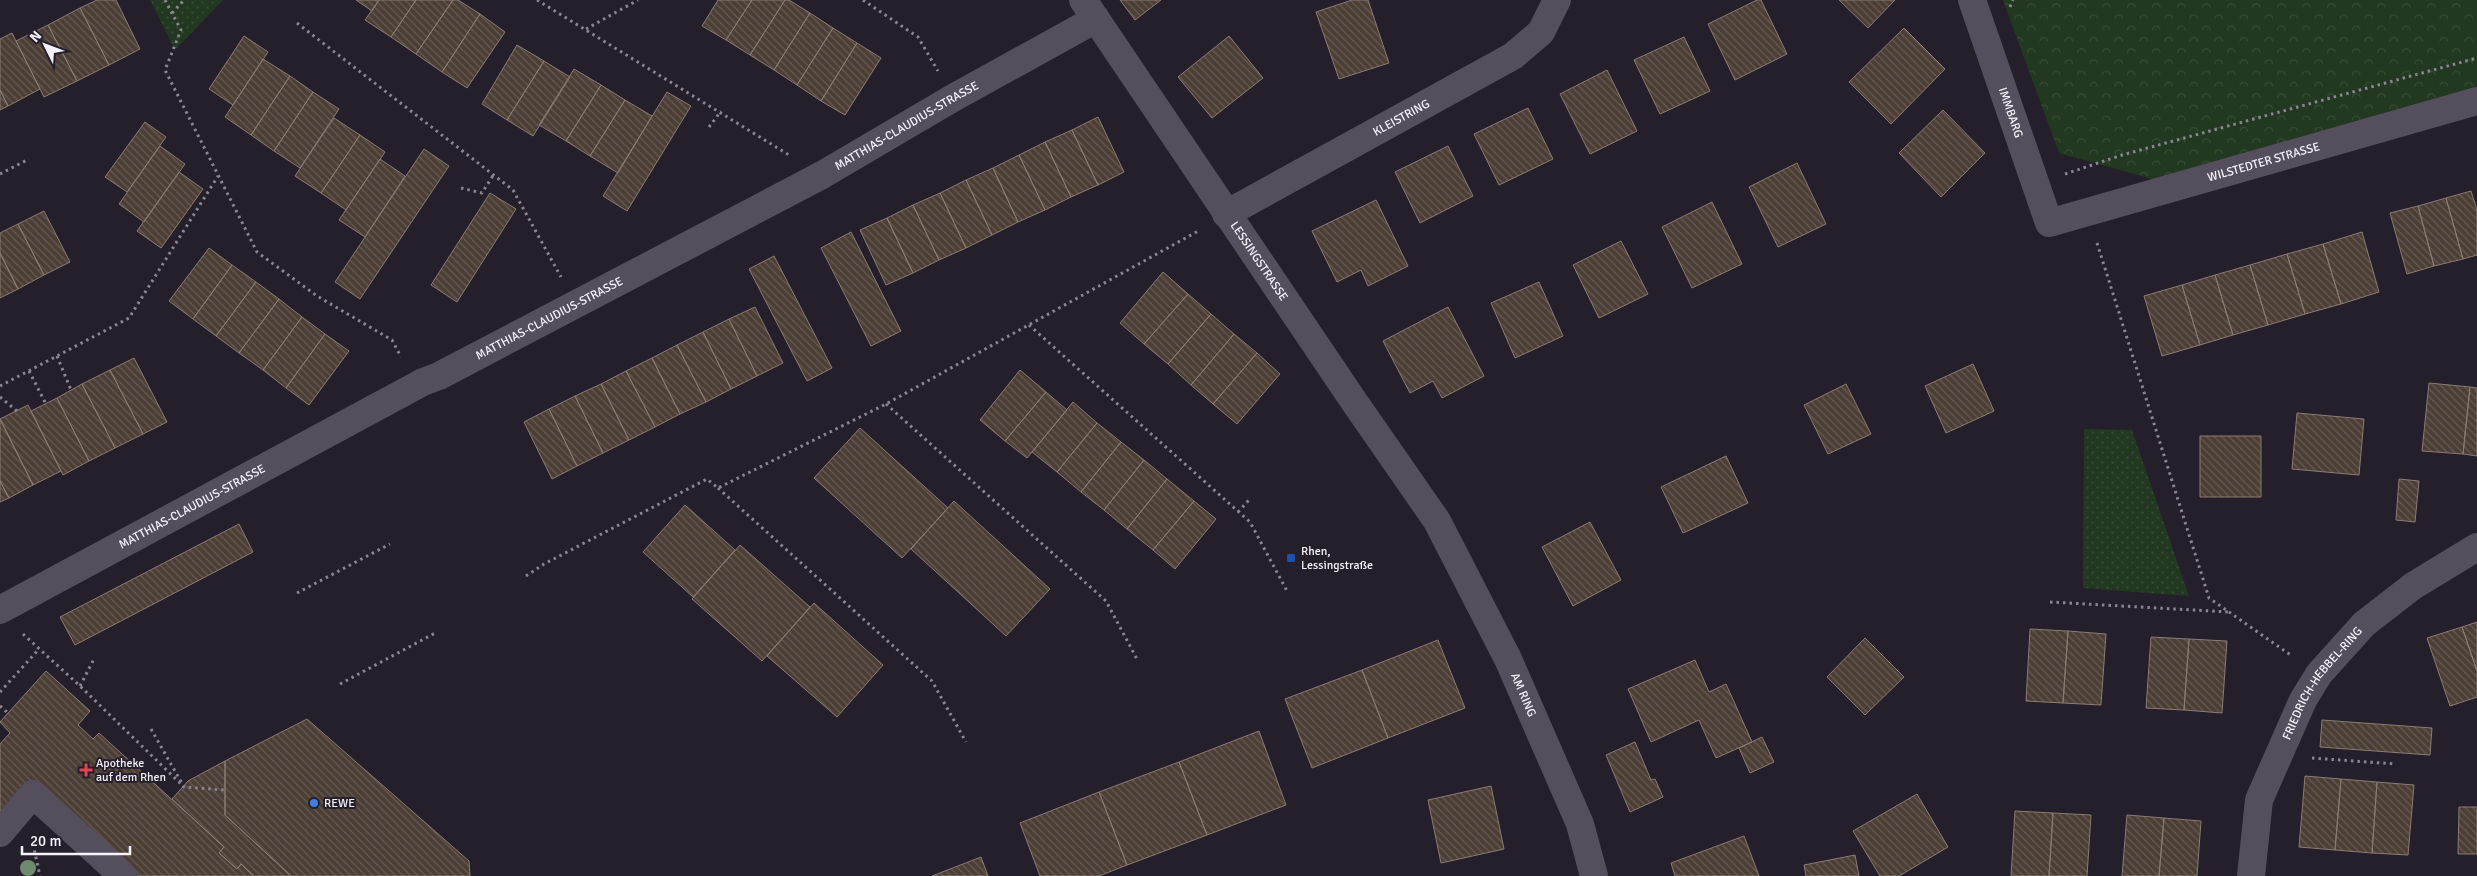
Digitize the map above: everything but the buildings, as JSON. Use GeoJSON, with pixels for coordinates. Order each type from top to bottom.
{"type":"FeatureCollection","features":[{"type":"Feature","properties":{"kind":"street","name":"KLEISTRING"},"geometry":{"type":"LineString","coordinates":[[1226,214],[1513,56],[1541,32],[1557,0]]}},
{"type":"Feature","properties":{"kind":"street","name":"IMMBARG"},"geometry":{"type":"LineString","coordinates":[[1972,0],[2050,223]]}},
{"type":"Feature","properties":{"kind":"street","name":"MATTHIAS-CLAUDIUS-STRASSE"},"geometry":{"type":"LineString","coordinates":[[0,610],[418,385],[822,175],[953,98],[1089,10]]}},
{"type":"Feature","properties":{"kind":"street","name":"LESSINGSTRASSE"},"geometry":{"type":"LineString","coordinates":[[1089,10],[1226,214],[1437,521]]}},
{"type":"Feature","properties":{"kind":"street","name":"WILSTEDTER STRASSE"},"geometry":{"type":"LineString","coordinates":[[2050,223],[2477,101]]}},
{"type":"Feature","properties":{"kind":"street","name":"AM RING"},"geometry":{"type":"LineString","coordinates":[[1437,521],[1516,677],[1580,824],[1594,876]]}},
{"type":"Feature","properties":{"kind":"street","name":"FRIEDRICH-HEBBEL-RING"},"geometry":{"type":"LineString","coordinates":[[2251,876],[2259,800],[2303,700],[2319,674],[2364,624],[2413,586],[2477,547]]}},
{"type":"Feature","properties":{"kind":"street"},"geometry":{"type":"LineString","coordinates":[[0,833],[34,794],[123,876]]}},
{"type":"Feature","properties":{"kind":"path"},"geometry":{"type":"LineString","coordinates":[[165,0],[181,30],[166,70],[257,252],[317,296],[392,340],[418,385]]}},
{"type":"Feature","properties":{"kind":"path"},"geometry":{"type":"LineString","coordinates":[[172,13],[184,0]]}},
{"type":"Feature","properties":{"kind":"path"},"geometry":{"type":"LineString","coordinates":[[537,0],[721,111],[822,175]]}},
{"type":"Feature","properties":{"kind":"path"},"geometry":{"type":"LineString","coordinates":[[586,30],[638,0]]}},
{"type":"Feature","properties":{"kind":"path"},"geometry":{"type":"LineString","coordinates":[[864,0],[918,37],[953,98]]}},
{"type":"Feature","properties":{"kind":"path"},"geometry":{"type":"LineString","coordinates":[[297,23],[513,190],[575,304]]}},
{"type":"Feature","properties":{"kind":"path"},"geometry":{"type":"LineString","coordinates":[[2036,183],[2122,155],[2477,58]]}},
{"type":"Feature","properties":{"kind":"path"},"geometry":{"type":"LineString","coordinates":[[710,126],[721,111]]}},
{"type":"Feature","properties":{"kind":"path"},"geometry":{"type":"LineString","coordinates":[[0,174],[29,159]]}},
{"type":"Feature","properties":{"kind":"path"},"geometry":{"type":"LineString","coordinates":[[461,188],[482,193],[494,174]]}},
{"type":"Feature","properties":{"kind":"path"},"geometry":{"type":"LineString","coordinates":[[0,386],[129,318],[219,176]]}},
{"type":"Feature","properties":{"kind":"path"},"geometry":{"type":"LineString","coordinates":[[2088,211],[2209,598],[2319,674]]}},
{"type":"Feature","properties":{"kind":"path"},"geometry":{"type":"LineString","coordinates":[[718,488],[886,404],[1226,214]]}},
{"type":"Feature","properties":{"kind":"path"},"geometry":{"type":"LineString","coordinates":[[1029,325],[1250,522],[1287,592]]}},
{"type":"Feature","properties":{"kind":"path"},"geometry":{"type":"LineString","coordinates":[[57,356],[71,390]]}},
{"type":"Feature","properties":{"kind":"path"},"geometry":{"type":"LineString","coordinates":[[29,371],[46,404]]}},
{"type":"Feature","properties":{"kind":"path"},"geometry":{"type":"LineString","coordinates":[[0,397],[17,410]]}},
{"type":"Feature","properties":{"kind":"path"},"geometry":{"type":"LineString","coordinates":[[886,404],[1106,601],[1138,661]]}},
{"type":"Feature","properties":{"kind":"path"},"geometry":{"type":"LineString","coordinates":[[526,576],[707,479],[932,681],[966,742]]}},
{"type":"Feature","properties":{"kind":"path"},"geometry":{"type":"LineString","coordinates":[[1238,512],[1249,500]]}},
{"type":"Feature","properties":{"kind":"path"},"geometry":{"type":"LineString","coordinates":[[297,593],[390,544]]}},
{"type":"Feature","properties":{"kind":"path"},"geometry":{"type":"LineString","coordinates":[[2050,602],[2230,612]]}},
{"type":"Feature","properties":{"kind":"path"},"geometry":{"type":"LineString","coordinates":[[19,631],[80,686],[184,787],[225,790]]}},
{"type":"Feature","properties":{"kind":"path"},"geometry":{"type":"LineString","coordinates":[[340,684],[437,632]]}},
{"type":"Feature","properties":{"kind":"path"},"geometry":{"type":"LineString","coordinates":[[0,692],[39,649]]}},
{"type":"Feature","properties":{"kind":"path"},"geometry":{"type":"LineString","coordinates":[[80,686],[94,659]]}},
{"type":"Feature","properties":{"kind":"path"},"geometry":{"type":"LineString","coordinates":[[0,706],[8,713]]}},
{"type":"Feature","properties":{"kind":"path"},"geometry":{"type":"LineString","coordinates":[[152,729],[184,787]]}},
{"type":"Feature","properties":{"kind":"path"},"geometry":{"type":"LineString","coordinates":[[2278,756],[2396,764]]}},
{"type":"Feature","properties":{"kind":"green space"},"geometry":{"type":"Polygon","coordinates":[[[150,0],[223,0],[175,50],[150,0]]]}},
{"type":"Feature","properties":{"kind":"green space"},"geometry":{"type":"Polygon","coordinates":[[[2003,0],[2477,0],[2477,91],[2163,182],[2059,153],[2003,0]]]}},
{"type":"Feature","properties":{"kind":"green space"},"geometry":{"type":"Polygon","coordinates":[[[2084,429],[2132,430],[2189,596],[2083,588],[2084,429]]]}},
{"type":"Feature","properties":{"kind":"place","name":"Rhen, Lessingstraße"},"geometry":{"type":"Point","coordinates":[1291,558]}},
{"type":"Feature","properties":{"kind":"place","name":"Apotheke auf dem Rhen"},"geometry":{"type":"Point","coordinates":[86,770]}},
{"type":"Feature","properties":{"kind":"place","name":"REWE"},"geometry":{"type":"Point","coordinates":[314,803]}}]}
